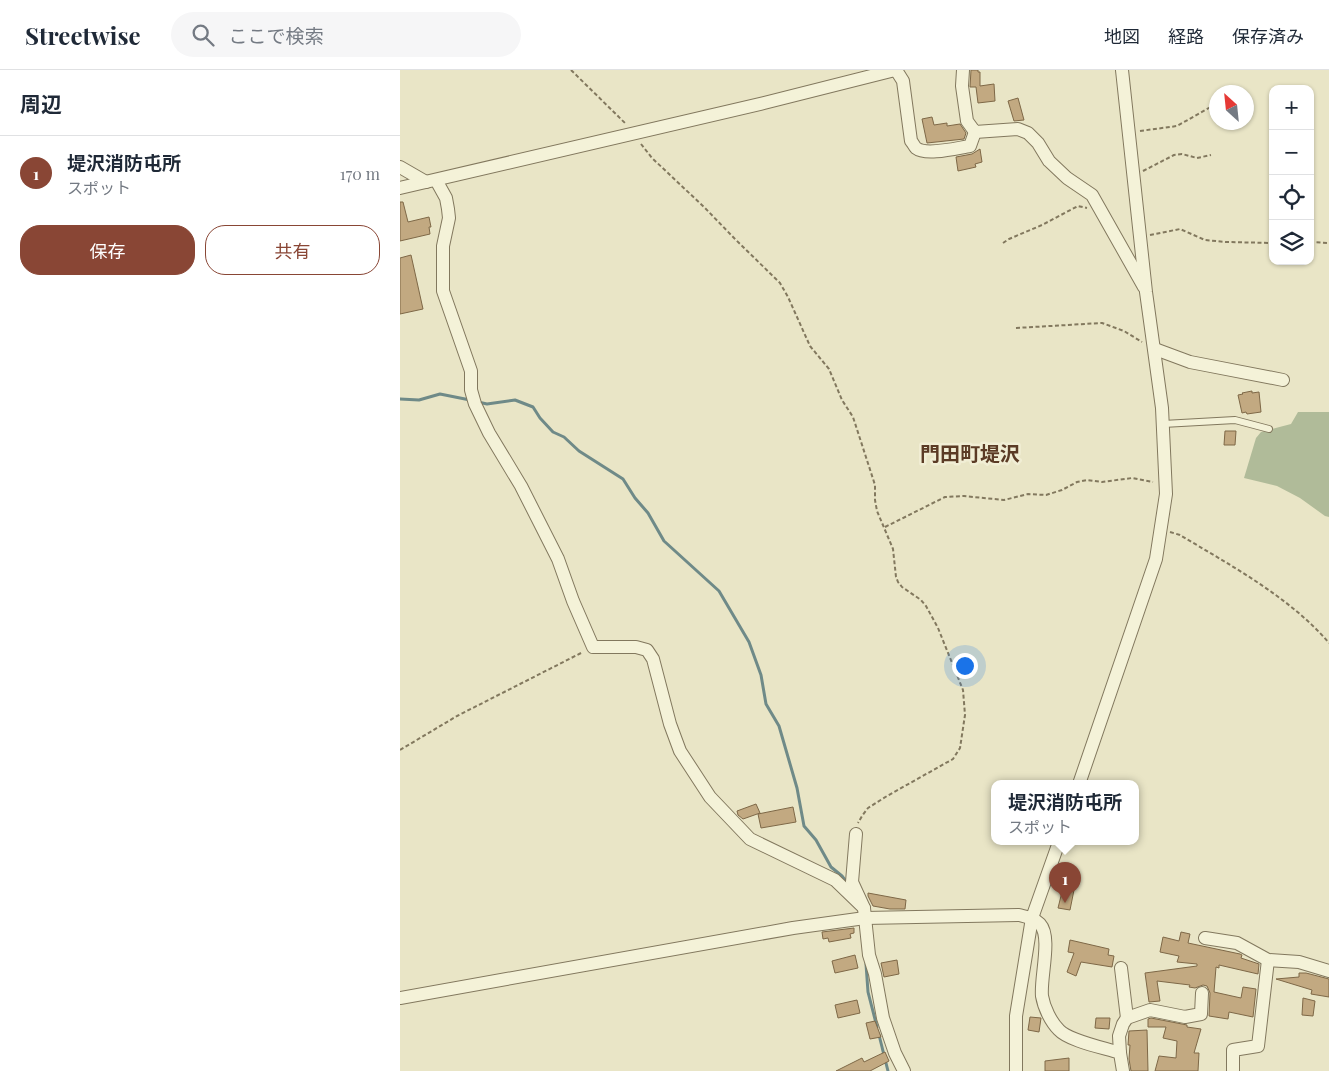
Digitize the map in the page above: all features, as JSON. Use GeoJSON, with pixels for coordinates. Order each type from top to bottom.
{"type":"FeatureCollection","features":[{"type":"Feature","properties":{"kind":"street"},"geometry":{"type":"LineString","coordinates":[[400,188],[874,73],[896,70],[903,81],[911,141],[917,149],[943,151],[970,146],[975,132]]}},
{"type":"Feature","properties":{"kind":"street"},"geometry":{"type":"LineString","coordinates":[[963,70],[962,86],[967,121],[975,132]]}},
{"type":"Feature","properties":{"kind":"street"},"geometry":{"type":"LineString","coordinates":[[1080,780],[1156,559],[1166,494],[1163,424],[1155,349],[1146,292],[1122,70]]}},
{"type":"Feature","properties":{"kind":"street"},"geometry":{"type":"LineString","coordinates":[[975,132],[1018,129],[1028,133],[1038,143],[1049,161],[1092,195],[1146,292]]}},
{"type":"Feature","properties":{"kind":"street"},"geometry":{"type":"LineString","coordinates":[[400,167],[431,181],[446,198],[449,218],[442,246],[443,291],[471,371],[471,390],[475,404],[489,433],[521,486],[558,559],[573,601],[593,646],[636,647],[647,650],[653,659],[670,724],[680,751],[710,797],[750,839],[835,880],[864,913]]}},
{"type":"Feature","properties":{"kind":"street"},"geometry":{"type":"LineString","coordinates":[[1155,349],[1190,362],[1283,380]]}},
{"type":"Feature","properties":{"kind":"street"},"geometry":{"type":"LineString","coordinates":[[856,834],[852,882],[864,913],[869,955],[875,974],[883,1018],[895,1053],[904,1071]]}},
{"type":"Feature","properties":{"kind":"street"},"geometry":{"type":"LineString","coordinates":[[1016,1071],[1016,1016],[1032,918],[1058,845]]}},
{"type":"Feature","properties":{"kind":"street"},"geometry":{"type":"LineString","coordinates":[[400,998],[783,930],[864,913],[1019,915],[1032,918],[1041,925],[1045,936],[1042,996],[1050,1018],[1060,1031],[1069,1037],[1120,1053]]}},
{"type":"Feature","properties":{"kind":"street"},"geometry":{"type":"LineString","coordinates":[[1205,938],[1237,943],[1268,960],[1299,962],[1329,971]]}},
{"type":"Feature","properties":{"kind":"street"},"geometry":{"type":"LineString","coordinates":[[1233,1071],[1233,1050],[1258,1046],[1268,960]]}},
{"type":"Feature","properties":{"kind":"street"},"geometry":{"type":"LineString","coordinates":[[1121,968],[1127,1018]]}},
{"type":"Feature","properties":{"kind":"street"},"geometry":{"type":"LineString","coordinates":[[1123,1071],[1119,1036],[1122,1024],[1127,1018],[1150,1010],[1185,1017],[1201,1014],[1202,993]]}},
{"type":"Feature","properties":{"kind":"lane"},"geometry":{"type":"LineString","coordinates":[[1163,424],[1235,420],[1269,430]]}},
{"type":"Feature","properties":{"kind":"path"},"geometry":{"type":"LineString","coordinates":[[571,70],[605,105],[622,119],[652,158],[780,283],[788,296],[810,346],[817,357],[829,369],[842,400],[853,417],[875,484],[877,511],[893,549],[898,582],[921,600],[938,628],[963,690],[965,715],[960,748],[954,759],[868,808],[862,816],[856,834]]}},
{"type":"Feature","properties":{"kind":"path"},"geometry":{"type":"LineString","coordinates":[[1129,132],[1176,126],[1209,108]]}},
{"type":"Feature","properties":{"kind":"path"},"geometry":{"type":"LineString","coordinates":[[1134,177],[1174,155],[1182,154],[1197,158],[1211,155]]}},
{"type":"Feature","properties":{"kind":"path"},"geometry":{"type":"LineString","coordinates":[[1003,244],[1009,239],[1042,226],[1078,206],[1101,212]]}},
{"type":"Feature","properties":{"kind":"path"},"geometry":{"type":"LineString","coordinates":[[1140,237],[1180,229],[1205,240],[1269,243]]}},
{"type":"Feature","properties":{"kind":"path"},"geometry":{"type":"LineString","coordinates":[[1314,242],[1329,244]]}},
{"type":"Feature","properties":{"kind":"path"},"geometry":{"type":"LineString","coordinates":[[1016,328],[1102,323],[1124,331],[1155,349]]}},
{"type":"Feature","properties":{"kind":"path"},"geometry":{"type":"LineString","coordinates":[[884,527],[945,497],[964,496],[1004,500],[1028,494],[1046,495],[1062,490],[1077,482],[1087,480],[1102,482],[1132,478],[1166,484]]}},
{"type":"Feature","properties":{"kind":"path"},"geometry":{"type":"LineString","coordinates":[[1160,529],[1180,535],[1236,568],[1316,627],[1329,643]]}},
{"type":"Feature","properties":{"kind":"path"},"geometry":{"type":"LineString","coordinates":[[400,750],[457,716],[593,646]]}},
{"type":"Feature","properties":{"kind":"green space"},"geometry":{"type":"Polygon","coordinates":[[[1298,412],[1329,412],[1329,517],[1277,486],[1244,478],[1256,438],[1261,432],[1291,424],[1298,412]]]}},
{"type":"Feature","properties":{"kind":"building"},"geometry":{"type":"Polygon","coordinates":[[[971,70],[978,70],[980,72],[980,86],[994,84],[995,101],[978,103],[976,87],[970,87],[971,70]]]}},
{"type":"Feature","properties":{"kind":"building"},"geometry":{"type":"Polygon","coordinates":[[[1018,98],[1024,120],[1014,121],[1008,101],[1018,98]]]}},
{"type":"Feature","properties":{"kind":"building"},"geometry":{"type":"Polygon","coordinates":[[[932,117],[934,125],[960,124],[966,133],[964,139],[927,143],[922,119],[932,117]]]}},
{"type":"Feature","properties":{"kind":"building"},"geometry":{"type":"Polygon","coordinates":[[[980,149],[982,162],[975,164],[976,167],[958,171],[956,157],[972,154],[980,149]]]}},
{"type":"Feature","properties":{"kind":"building"},"geometry":{"type":"Polygon","coordinates":[[[400,202],[403,202],[408,222],[429,217],[430,234],[400,241],[400,202]]]}},
{"type":"Feature","properties":{"kind":"building"},"geometry":{"type":"Polygon","coordinates":[[[411,255],[423,309],[400,314],[400,258],[411,255]]]}},
{"type":"Feature","properties":{"kind":"building"},"geometry":{"type":"Polygon","coordinates":[[[1252,391],[1252,393],[1259,392],[1261,412],[1242,413],[1238,395],[1252,391]]]}},
{"type":"Feature","properties":{"kind":"building"},"geometry":{"type":"Polygon","coordinates":[[[1225,431],[1236,431],[1235,445],[1224,445],[1225,431]]]}},
{"type":"Feature","properties":{"kind":"building"},"geometry":{"type":"Polygon","coordinates":[[[756,804],[760,813],[743,819],[738,815],[737,811],[756,804]]]}},
{"type":"Feature","properties":{"kind":"building"},"geometry":{"type":"Polygon","coordinates":[[[793,807],[796,822],[761,828],[758,814],[793,807]]]}},
{"type":"Feature","properties":{"kind":"building"},"geometry":{"type":"Polygon","coordinates":[[[1063,888],[1074,890],[1070,910],[1058,908],[1063,888]]]}},
{"type":"Feature","properties":{"kind":"building"},"geometry":{"type":"Polygon","coordinates":[[[868,893],[906,900],[905,909],[873,906],[868,893]]]}},
{"type":"Feature","properties":{"kind":"building"},"geometry":{"type":"Polygon","coordinates":[[[854,928],[854,933],[850,934],[851,938],[829,942],[828,938],[823,939],[822,932],[854,928]]]}},
{"type":"Feature","properties":{"kind":"building"},"geometry":{"type":"Polygon","coordinates":[[[1181,932],[1190,934],[1188,943],[1240,954],[1242,955],[1241,958],[1259,964],[1258,974],[1219,965],[1219,968],[1216,967],[1214,992],[1241,998],[1243,987],[1256,989],[1253,1017],[1229,1012],[1228,1019],[1209,1016],[1210,993],[1207,986],[1203,985],[1195,988],[1189,987],[1190,985],[1157,981],[1160,1001],[1149,1002],[1145,973],[1197,966],[1197,964],[1177,962],[1179,956],[1160,952],[1163,937],[1179,941],[1181,932]]]}},
{"type":"Feature","properties":{"kind":"building"},"geometry":{"type":"Polygon","coordinates":[[[1070,940],[1109,949],[1108,955],[1114,956],[1112,967],[1081,962],[1076,976],[1067,972],[1074,953],[1068,952],[1070,940]]]}},
{"type":"Feature","properties":{"kind":"building"},"geometry":{"type":"Polygon","coordinates":[[[855,955],[858,968],[835,973],[832,961],[855,955]]]}},
{"type":"Feature","properties":{"kind":"building"},"geometry":{"type":"Polygon","coordinates":[[[897,960],[899,974],[884,977],[881,963],[897,960]]]}},
{"type":"Feature","properties":{"kind":"building"},"geometry":{"type":"Polygon","coordinates":[[[1299,973],[1329,979],[1329,997],[1311,994],[1312,990],[1276,979],[1299,977],[1299,973]]]}},
{"type":"Feature","properties":{"kind":"building"},"geometry":{"type":"Polygon","coordinates":[[[1303,998],[1315,1001],[1313,1016],[1302,1015],[1303,998]]]}},
{"type":"Feature","properties":{"kind":"building"},"geometry":{"type":"Polygon","coordinates":[[[857,1000],[860,1013],[838,1018],[835,1005],[857,1000]]]}},
{"type":"Feature","properties":{"kind":"building"},"geometry":{"type":"Polygon","coordinates":[[[1030,1017],[1041,1018],[1039,1032],[1028,1030],[1030,1017]]]}},
{"type":"Feature","properties":{"kind":"building"},"geometry":{"type":"Polygon","coordinates":[[[1096,1018],[1110,1018],[1109,1029],[1095,1028],[1096,1018]]]}},
{"type":"Feature","properties":{"kind":"building"},"geometry":{"type":"Polygon","coordinates":[[[1151,1018],[1201,1029],[1194,1053],[1199,1053],[1198,1071],[1155,1071],[1159,1056],[1176,1058],[1177,1041],[1163,1038],[1166,1027],[1148,1027],[1148,1019],[1151,1018]]]}},
{"type":"Feature","properties":{"kind":"building"},"geometry":{"type":"Polygon","coordinates":[[[875,1021],[881,1037],[870,1039],[866,1023],[875,1021]]]}},
{"type":"Feature","properties":{"kind":"building"},"geometry":{"type":"Polygon","coordinates":[[[1147,1030],[1148,1071],[1131,1071],[1129,1059],[1130,1045],[1128,1045],[1129,1031],[1147,1030]]]}},
{"type":"Feature","properties":{"kind":"building"},"geometry":{"type":"Polygon","coordinates":[[[885,1052],[889,1061],[870,1071],[836,1071],[862,1058],[864,1062],[885,1052]]]}},
{"type":"Feature","properties":{"kind":"building"},"geometry":{"type":"Polygon","coordinates":[[[1069,1058],[1069,1071],[1045,1071],[1045,1061],[1069,1058]]]}},
{"type":"Feature","properties":{"kind":"waterway"},"geometry":{"type":"LineString","coordinates":[[400,399],[419,400],[440,394],[470,400]]}},
{"type":"Feature","properties":{"kind":"waterway"},"geometry":{"type":"LineString","coordinates":[[478,402],[487,404],[515,400],[533,407],[553,432],[564,437],[579,451],[623,479],[635,498],[648,513],[664,541],[719,591],[749,642],[761,675],[766,704],[779,726],[797,788],[804,826],[816,840],[831,867],[848,884]]}},
{"type":"Feature","properties":{"kind":"waterway"},"geometry":{"type":"LineString","coordinates":[[866,964],[868,992],[877,1027]]}},
{"type":"Feature","properties":{"kind":"waterway"},"geometry":{"type":"LineString","coordinates":[[879,1035],[888,1071]]}},
{"type":"Feature","properties":{"kind":"place","name":"堤沢消防屯所"},"geometry":{"type":"Point","coordinates":[1065,903]}},
{"type":"Feature","properties":{"kind":"district","name":"門田町堤沢"},"geometry":{"type":"Point","coordinates":[970,454]}}]}
